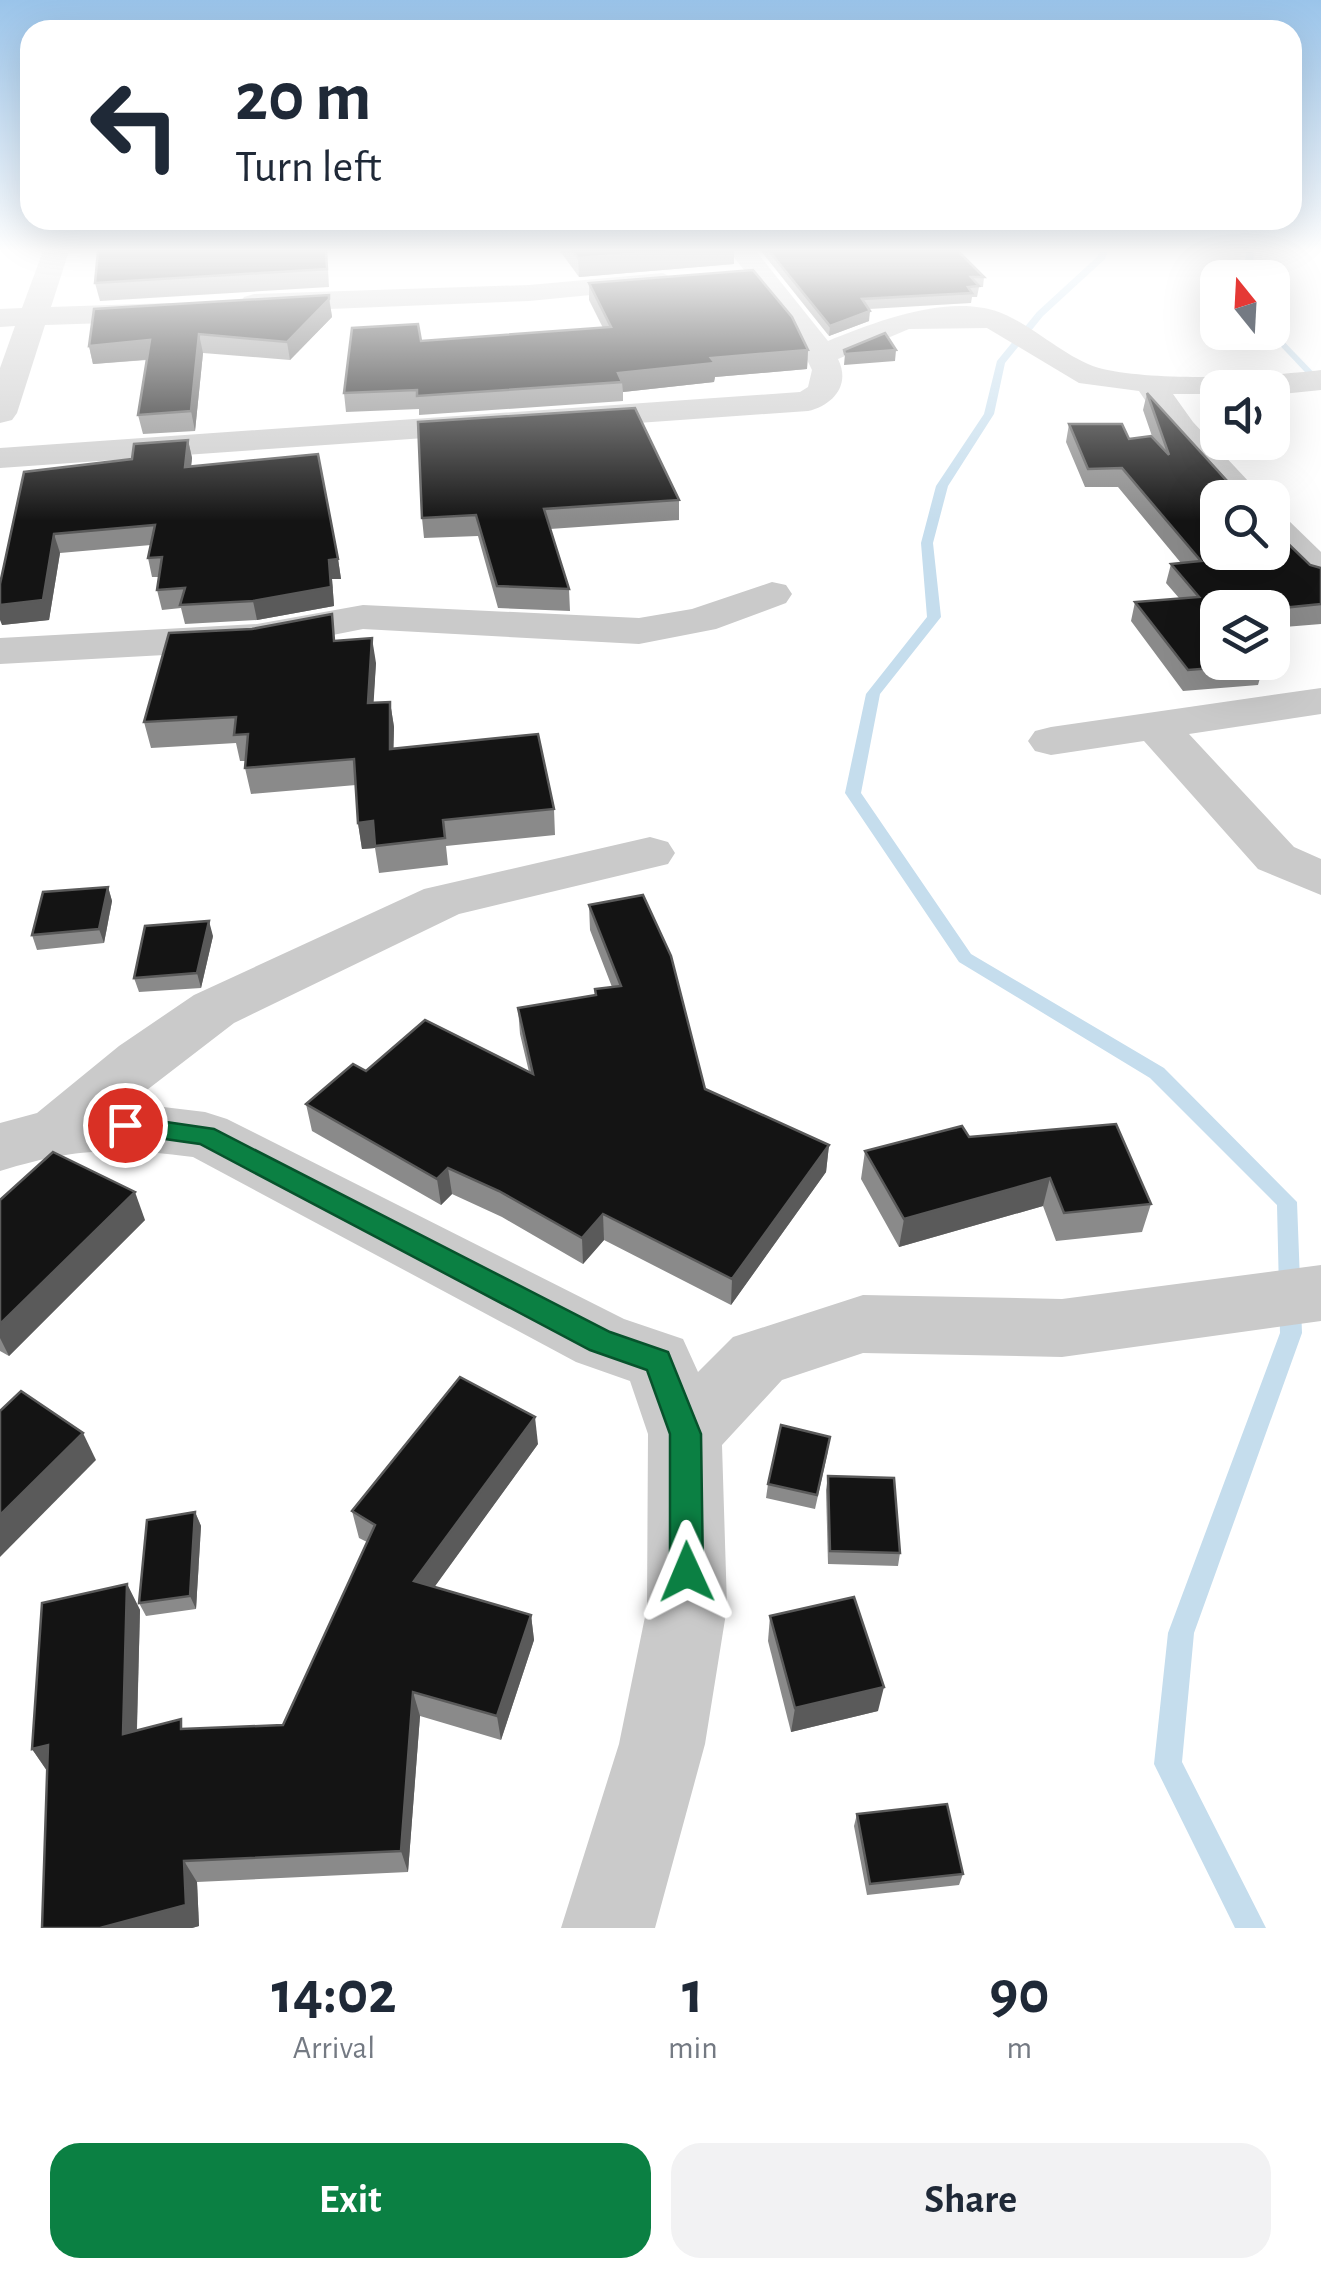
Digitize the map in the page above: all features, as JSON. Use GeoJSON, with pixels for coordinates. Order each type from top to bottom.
{"type":"FeatureCollection","features":[{"type":"Feature","properties":{"kind":"street"},"geometry":{"type":"LineString","coordinates":[[0,413],[12,341]]}},
{"type":"Feature","properties":{"kind":"street"},"geometry":{"type":"LineString","coordinates":[[0,458],[808,401],[823,392],[828,370],[812,341]]}},
{"type":"Feature","properties":{"kind":"street"},"geometry":{"type":"LineString","coordinates":[[820,355],[855,341]]}},
{"type":"Feature","properties":{"kind":"street"},"geometry":{"type":"LineString","coordinates":[[1030,341],[1090,376],[1280,386],[1321,380]]}},
{"type":"Feature","properties":{"kind":"street"},"geometry":{"type":"LineString","coordinates":[[1148,382],[1181,429],[1229,480]]}},
{"type":"Feature","properties":{"kind":"street"},"geometry":{"type":"LineString","coordinates":[[1290,544],[1321,574]]}},
{"type":"Feature","properties":{"kind":"street"},"geometry":{"type":"LineString","coordinates":[[0,651],[256,637],[363,616],[639,631],[701,620],[772,594]]}},
{"type":"Feature","properties":{"kind":"street"},"geometry":{"type":"LineString","coordinates":[[1051,741],[1321,700]]}},
{"type":"Feature","properties":{"kind":"street"},"geometry":{"type":"LineString","coordinates":[[1156,726],[1276,858],[1321,879]]}},
{"type":"Feature","properties":{"kind":"street"},"geometry":{"type":"LineString","coordinates":[[29,1138],[214,1009],[284,973],[443,902],[650,853]]}},
{"type":"Feature","properties":{"kind":"street"},"geometry":{"type":"LineString","coordinates":[[29,1138],[125,1125],[205,1136],[600,1341],[658,1361],[686,1434],[687,1606],[662,1744],[608,1928]]}},
{"type":"Feature","properties":{"kind":"street"},"geometry":{"type":"LineString","coordinates":[[686,1434],[758,1358],[863,1324],[1062,1328],[1321,1293]]}},
{"type":"Feature","properties":{"kind":"building"},"geometry":{"type":"Polygon","coordinates":[[[90,341],[140,341],[89,346],[90,341]]]}},
{"type":"Feature","properties":{"kind":"building"},"geometry":{"type":"Polygon","coordinates":[[[150,341],[198,341],[191,411],[138,415],[150,341]]]}},
{"type":"Feature","properties":{"kind":"building"},"geometry":{"type":"Polygon","coordinates":[[[350,341],[804,341],[808,350],[711,358],[715,363],[618,373],[622,382],[417,396],[417,390],[344,393],[350,341]]]}},
{"type":"Feature","properties":{"kind":"building"},"geometry":{"type":"Polygon","coordinates":[[[866,341],[890,341],[896,350],[845,354],[844,350],[866,341]]]}},
{"type":"Feature","properties":{"kind":"building"},"geometry":{"type":"Polygon","coordinates":[[[1147,393],[1200,451],[1200,460],[1208,460],[1226,480],[1200,480],[1200,560],[1122,468],[1088,469],[1069,424],[1122,424],[1129,439],[1151,436],[1169,455],[1147,393]]]}},
{"type":"Feature","properties":{"kind":"building"},"geometry":{"type":"Polygon","coordinates":[[[635,408],[679,500],[544,509],[569,589],[497,586],[476,515],[422,518],[418,422],[635,408]]]}},
{"type":"Feature","properties":{"kind":"building"},"geometry":{"type":"Polygon","coordinates":[[[188,440],[185,467],[318,454],[338,559],[329,560],[331,587],[253,601],[180,605],[185,588],[157,590],[162,557],[148,558],[155,525],[54,534],[43,600],[0,605],[0,584],[24,472],[132,459],[134,444],[188,440]]]}},
{"type":"Feature","properties":{"kind":"building"},"geometry":{"type":"Polygon","coordinates":[[[1290,546],[1310,565],[1321,568],[1321,604],[1290,607],[1290,590],[1200,590],[1200,669],[1188,670],[1135,602],[1199,597],[1171,564],[1200,561],[1200,570],[1290,570],[1290,546]]]}},
{"type":"Feature","properties":{"kind":"building"},"geometry":{"type":"Polygon","coordinates":[[[332,614],[334,641],[372,638],[368,703],[390,702],[390,749],[538,734],[554,809],[443,820],[445,838],[375,846],[373,821],[358,823],[354,759],[245,768],[248,734],[234,735],[236,717],[144,722],[169,633],[252,629],[332,614]]]}},
{"type":"Feature","properties":{"kind":"building"},"geometry":{"type":"Polygon","coordinates":[[[108,887],[99,929],[32,935],[43,892],[108,887]]]}},
{"type":"Feature","properties":{"kind":"building"},"geometry":{"type":"Polygon","coordinates":[[[643,895],[671,956],[705,1089],[829,1145],[732,1279],[603,1214],[582,1238],[499,1191],[448,1168],[437,1179],[306,1104],[353,1064],[366,1071],[425,1020],[533,1074],[518,1008],[596,995],[595,989],[621,986],[589,905],[643,895]]]}},
{"type":"Feature","properties":{"kind":"building"},"geometry":{"type":"Polygon","coordinates":[[[209,921],[197,973],[134,978],[145,926],[209,921]]]}},
{"type":"Feature","properties":{"kind":"building"},"geometry":{"type":"Polygon","coordinates":[[[1116,1124],[1151,1204],[1064,1213],[1050,1178],[904,1219],[865,1151],[962,1126],[969,1137],[1116,1124]]]}},
{"type":"Feature","properties":{"kind":"building"},"geometry":{"type":"Polygon","coordinates":[[[53,1152],[135,1192],[0,1324],[0,1200],[53,1152]]]}},
{"type":"Feature","properties":{"kind":"building"},"geometry":{"type":"Polygon","coordinates":[[[460,1377],[535,1417],[414,1581],[531,1615],[497,1716],[413,1692],[401,1851],[184,1861],[186,1905],[100,1928],[42,1928],[48,1745],[32,1749],[42,1603],[127,1584],[123,1734],[181,1719],[181,1729],[283,1725],[375,1525],[352,1511],[460,1377]]]}},
{"type":"Feature","properties":{"kind":"building"},"geometry":{"type":"Polygon","coordinates":[[[21,1391],[83,1433],[0,1515],[0,1411],[21,1391]]]}},
{"type":"Feature","properties":{"kind":"building"},"geometry":{"type":"Polygon","coordinates":[[[781,1425],[830,1437],[817,1495],[768,1484],[781,1425]]]}},
{"type":"Feature","properties":{"kind":"building"},"geometry":{"type":"Polygon","coordinates":[[[828,1476],[894,1478],[900,1553],[830,1551],[828,1476]]]}},
{"type":"Feature","properties":{"kind":"building"},"geometry":{"type":"Polygon","coordinates":[[[195,1512],[190,1596],[139,1603],[147,1520],[195,1512]]]}},
{"type":"Feature","properties":{"kind":"building"},"geometry":{"type":"Polygon","coordinates":[[[854,1597],[884,1687],[795,1708],[770,1616],[854,1597]]]}},
{"type":"Feature","properties":{"kind":"building"},"geometry":{"type":"Polygon","coordinates":[[[947,1804],[963,1874],[870,1884],[857,1814],[947,1804]]]}},
{"type":"Feature","properties":{"kind":"waterway"},"geometry":{"type":"LineString","coordinates":[[1018,341],[1000,363],[989,414],[942,486],[927,543],[934,617],[873,694],[853,793],[965,958],[1157,1073],[1287,1202],[1291,1333],[1181,1633],[1168,1764],[1251,1928]]}},
{"type":"Feature","properties":{"kind":"waterway"},"geometry":{"type":"LineString","coordinates":[[1288,350],[1321,386]]}},
{"type":"Feature","properties":{"kind":"route"},"geometry":{"type":"LineString","coordinates":[[125,1125],[205,1136],[600,1341],[658,1361],[686,1434],[687,1572]]}}]}
